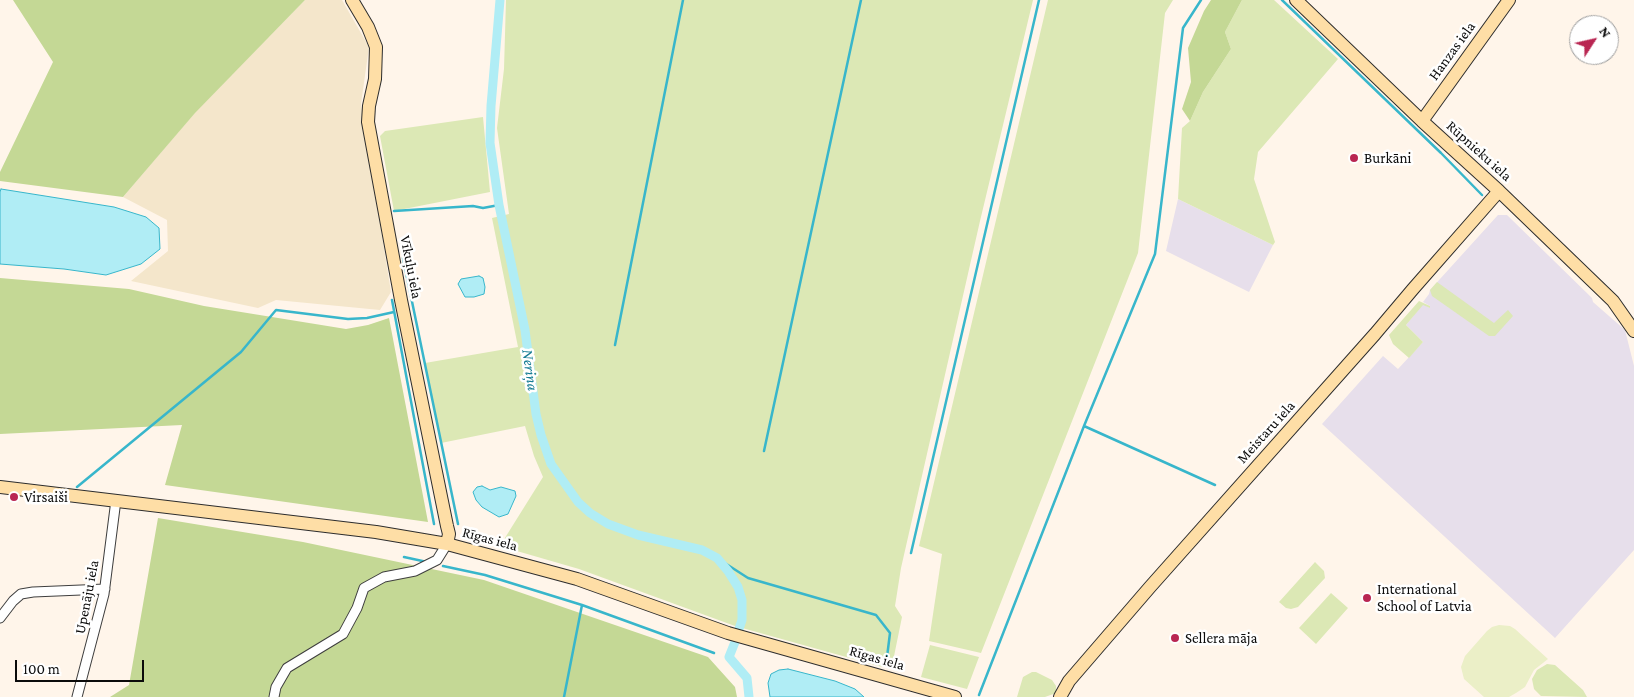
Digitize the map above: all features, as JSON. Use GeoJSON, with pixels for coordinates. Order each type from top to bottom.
{"type":"FeatureCollection","features":[{"type":"Feature","properties":{"kind":"street","name":"Vīkuļu iela"},"geometry":{"type":"LineString","coordinates":[[352,0],[368,27],[376,47],[375,79],[369,106],[368,122],[401,300],[448,526],[447,544]]}},
{"type":"Feature","properties":{"kind":"street","name":"Rūpnieku iela"},"geometry":{"type":"LineString","coordinates":[[1296,0],[1613,301],[1634,331]]}},
{"type":"Feature","properties":{"kind":"street","name":"Hanzas iela"},"geometry":{"type":"LineString","coordinates":[[1422,121],[1509,0]]}},
{"type":"Feature","properties":{"kind":"street","name":"Meistaru iela"},"geometry":{"type":"LineString","coordinates":[[1060,697],[1069,681],[1150,587],[1375,334],[1412,289],[1499,191]]}},
{"type":"Feature","properties":{"kind":"street","name":"Rīgas iela"},"geometry":{"type":"LineString","coordinates":[[0,487],[376,532],[447,544],[577,579],[728,633],[955,697]]}},
{"type":"Feature","properties":{"kind":"street","name":"Upenāju iela"},"geometry":{"type":"LineString","coordinates":[[77,697],[105,589],[116,500]]}},
{"type":"Feature","properties":{"kind":"street"},"geometry":{"type":"LineString","coordinates":[[274,697],[276,687],[287,668],[343,634],[357,608],[364,588],[384,577],[415,571],[437,560],[447,544]]}},
{"type":"Feature","properties":{"kind":"street"},"geometry":{"type":"LineString","coordinates":[[0,618],[21,594],[105,589]]}},
{"type":"Feature","properties":{"kind":"shaded area"},"geometry":{"type":"Polygon","coordinates":[[[305,0],[342,0],[369,47],[361,104],[391,292],[380,310],[276,300],[258,308],[131,281],[168,251],[167,220],[123,197],[197,110],[305,0]]]}},
{"type":"Feature","properties":{"kind":"shaded area"},"geometry":{"type":"Polygon","coordinates":[[[1178,199],[1273,245],[1249,292],[1166,251],[1178,199]]]}},
{"type":"Feature","properties":{"kind":"shaded area"},"geometry":{"type":"Polygon","coordinates":[[[1498,215],[1507,215],[1592,298],[1593,302],[1625,330],[1634,366],[1634,550],[1555,638],[1322,424],[1383,356],[1398,369],[1423,342],[1406,325],[1423,304],[1430,308],[1430,306],[1423,302],[1430,290],[1498,215]]]}},
{"type":"Feature","properties":{"kind":"green space"},"geometry":{"type":"Polygon","coordinates":[[[13,0],[305,0],[195,113],[123,197],[0,181],[0,172],[53,62],[13,0]]]}},
{"type":"Feature","properties":{"kind":"green space"},"geometry":{"type":"Polygon","coordinates":[[[506,0],[1033,0],[980,221],[901,568],[895,606],[902,617],[892,666],[882,667],[735,626],[579,569],[503,547],[503,541],[543,477],[525,426],[441,443],[425,363],[518,347],[492,218],[509,214],[497,128],[504,69],[506,0]]]}},
{"type":"Feature","properties":{"kind":"green space"},"geometry":{"type":"Polygon","coordinates":[[[1048,0],[1173,0],[1165,13],[1138,253],[981,653],[929,641],[942,554],[919,546],[1048,0]]]}},
{"type":"Feature","properties":{"kind":"green space"},"geometry":{"type":"Polygon","coordinates":[[[1211,0],[1242,0],[1225,32],[1231,49],[1203,92],[1190,121],[1182,109],[1191,82],[1188,48],[1204,11],[1211,0]]]}},
{"type":"Feature","properties":{"kind":"green space"},"geometry":{"type":"Polygon","coordinates":[[[1242,0],[1274,0],[1338,59],[1258,152],[1254,179],[1275,242],[1273,245],[1178,199],[1182,128],[1190,121],[1203,92],[1231,49],[1225,32],[1242,0]]]}},
{"type":"Feature","properties":{"kind":"green space"},"geometry":{"type":"Polygon","coordinates":[[[483,117],[490,192],[394,211],[380,136],[385,131],[483,117]]]}},
{"type":"Feature","properties":{"kind":"green space"},"geometry":{"type":"Polygon","coordinates":[[[0,278],[129,289],[204,306],[346,329],[368,325],[389,318],[428,522],[165,485],[182,425],[0,434],[0,278]]]}},
{"type":"Feature","properties":{"kind":"green space"},"geometry":{"type":"Polygon","coordinates":[[[1437,282],[1494,323],[1508,310],[1513,316],[1495,336],[1489,336],[1432,296],[1430,290],[1437,282]]]}},
{"type":"Feature","properties":{"kind":"green space"},"geometry":{"type":"Polygon","coordinates":[[[1419,301],[1430,306],[1430,308],[1423,305],[1406,325],[1423,342],[1409,358],[1393,344],[1389,335],[1419,301]]]}},
{"type":"Feature","properties":{"kind":"green space"},"geometry":{"type":"Polygon","coordinates":[[[158,518],[303,542],[484,580],[708,657],[735,687],[737,697],[110,697],[129,685],[158,518]]]}},
{"type":"Feature","properties":{"kind":"green space"},"geometry":{"type":"Polygon","coordinates":[[[1315,562],[1324,571],[1325,578],[1298,607],[1286,608],[1279,602],[1315,562]]]}},
{"type":"Feature","properties":{"kind":"green space"},"geometry":{"type":"Polygon","coordinates":[[[1331,593],[1348,608],[1316,644],[1299,628],[1331,593]]]}},
{"type":"Feature","properties":{"kind":"green space"},"geometry":{"type":"Polygon","coordinates":[[[1499,625],[1510,626],[1515,629],[1548,659],[1534,670],[1525,687],[1516,693],[1509,697],[1484,697],[1464,679],[1461,667],[1465,656],[1487,631],[1499,625]]]}},
{"type":"Feature","properties":{"kind":"green space"},"geometry":{"type":"Polygon","coordinates":[[[930,645],[979,657],[967,689],[921,677],[930,645]]]}},
{"type":"Feature","properties":{"kind":"green space"},"geometry":{"type":"Polygon","coordinates":[[[1547,664],[1555,665],[1583,690],[1587,697],[1541,696],[1534,689],[1532,679],[1537,670],[1547,664]]]}},
{"type":"Feature","properties":{"kind":"green space"},"geometry":{"type":"Polygon","coordinates":[[[1032,672],[1052,680],[1056,686],[1056,693],[1045,697],[1017,697],[1023,677],[1032,672]]]}},
{"type":"Feature","properties":{"kind":"water"},"geometry":{"type":"Polygon","coordinates":[[[1,189],[114,207],[146,217],[159,228],[160,249],[141,264],[106,275],[64,269],[0,264],[1,189]]]}},
{"type":"Feature","properties":{"kind":"water"},"geometry":{"type":"Polygon","coordinates":[[[479,276],[483,278],[484,294],[465,297],[458,284],[461,279],[479,276]]]}},
{"type":"Feature","properties":{"kind":"water"},"geometry":{"type":"Polygon","coordinates":[[[482,486],[490,490],[501,487],[515,491],[516,496],[508,514],[499,517],[482,507],[476,500],[473,492],[477,487],[482,486]]]}},
{"type":"Feature","properties":{"kind":"water"},"geometry":{"type":"Polygon","coordinates":[[[788,669],[835,681],[855,689],[864,697],[770,697],[768,683],[771,674],[779,670],[788,669]]]}},
{"type":"Feature","properties":{"kind":"waterway","name":"Neriņa"},"geometry":{"type":"LineString","coordinates":[[500,0],[491,106],[490,143],[499,205],[525,330],[536,414],[551,464],[578,502],[590,513],[608,524],[638,535],[702,550],[717,558],[738,587],[742,600],[742,620],[739,629]]}},
{"type":"Feature","properties":{"kind":"waterway"},"geometry":{"type":"LineString","coordinates":[[615,345],[683,0]]}},
{"type":"Feature","properties":{"kind":"waterway"},"geometry":{"type":"LineString","coordinates":[[764,451],[861,0]]}},
{"type":"Feature","properties":{"kind":"waterway"},"geometry":{"type":"LineString","coordinates":[[911,553],[1039,0]]}},
{"type":"Feature","properties":{"kind":"waterway"},"geometry":{"type":"LineString","coordinates":[[979,695],[1084,426],[1155,254],[1183,28],[1201,0]]}},
{"type":"Feature","properties":{"kind":"waterway"},"geometry":{"type":"LineString","coordinates":[[1282,0],[1482,195]]}},
{"type":"Feature","properties":{"kind":"waterway"},"geometry":{"type":"LineString","coordinates":[[394,211],[473,206],[483,208],[499,205]]}},
{"type":"Feature","properties":{"kind":"waterway"},"geometry":{"type":"LineString","coordinates":[[403,258],[458,524]]}},
{"type":"Feature","properties":{"kind":"waterway"},"geometry":{"type":"LineString","coordinates":[[392,300],[434,524]]}},
{"type":"Feature","properties":{"kind":"waterway"},"geometry":{"type":"LineString","coordinates":[[77,487],[241,352],[276,310],[348,319],[367,318],[394,312]]}},
{"type":"Feature","properties":{"kind":"waterway"},"geometry":{"type":"LineString","coordinates":[[1084,426],[1215,485]]}},
{"type":"Feature","properties":{"kind":"waterway"},"geometry":{"type":"LineString","coordinates":[[404,557],[427,562]]}},
{"type":"Feature","properties":{"kind":"waterway"},"geometry":{"type":"LineString","coordinates":[[717,558],[748,578],[876,615],[890,633],[887,657]]}},
{"type":"Feature","properties":{"kind":"waterway"},"geometry":{"type":"LineString","coordinates":[[443,566],[485,575],[582,605],[714,653]]}},
{"type":"Feature","properties":{"kind":"waterway"},"geometry":{"type":"LineString","coordinates":[[564,697],[582,605]]}},
{"type":"Feature","properties":{"kind":"waterway","name":"Neriņa"},"geometry":{"type":"LineString","coordinates":[[735,642],[729,657],[747,678],[749,697]]}},
{"type":"Feature","properties":{"kind":"place","name":"Burkāni"},"geometry":{"type":"Point","coordinates":[1354,158]}},
{"type":"Feature","properties":{"kind":"place","name":"Virsaiši"},"geometry":{"type":"Point","coordinates":[14,497]}},
{"type":"Feature","properties":{"kind":"place","name":"International School of Latvia"},"geometry":{"type":"Point","coordinates":[1367,598]}},
{"type":"Feature","properties":{"kind":"place","name":"Sellera māja"},"geometry":{"type":"Point","coordinates":[1175,638]}}]}
